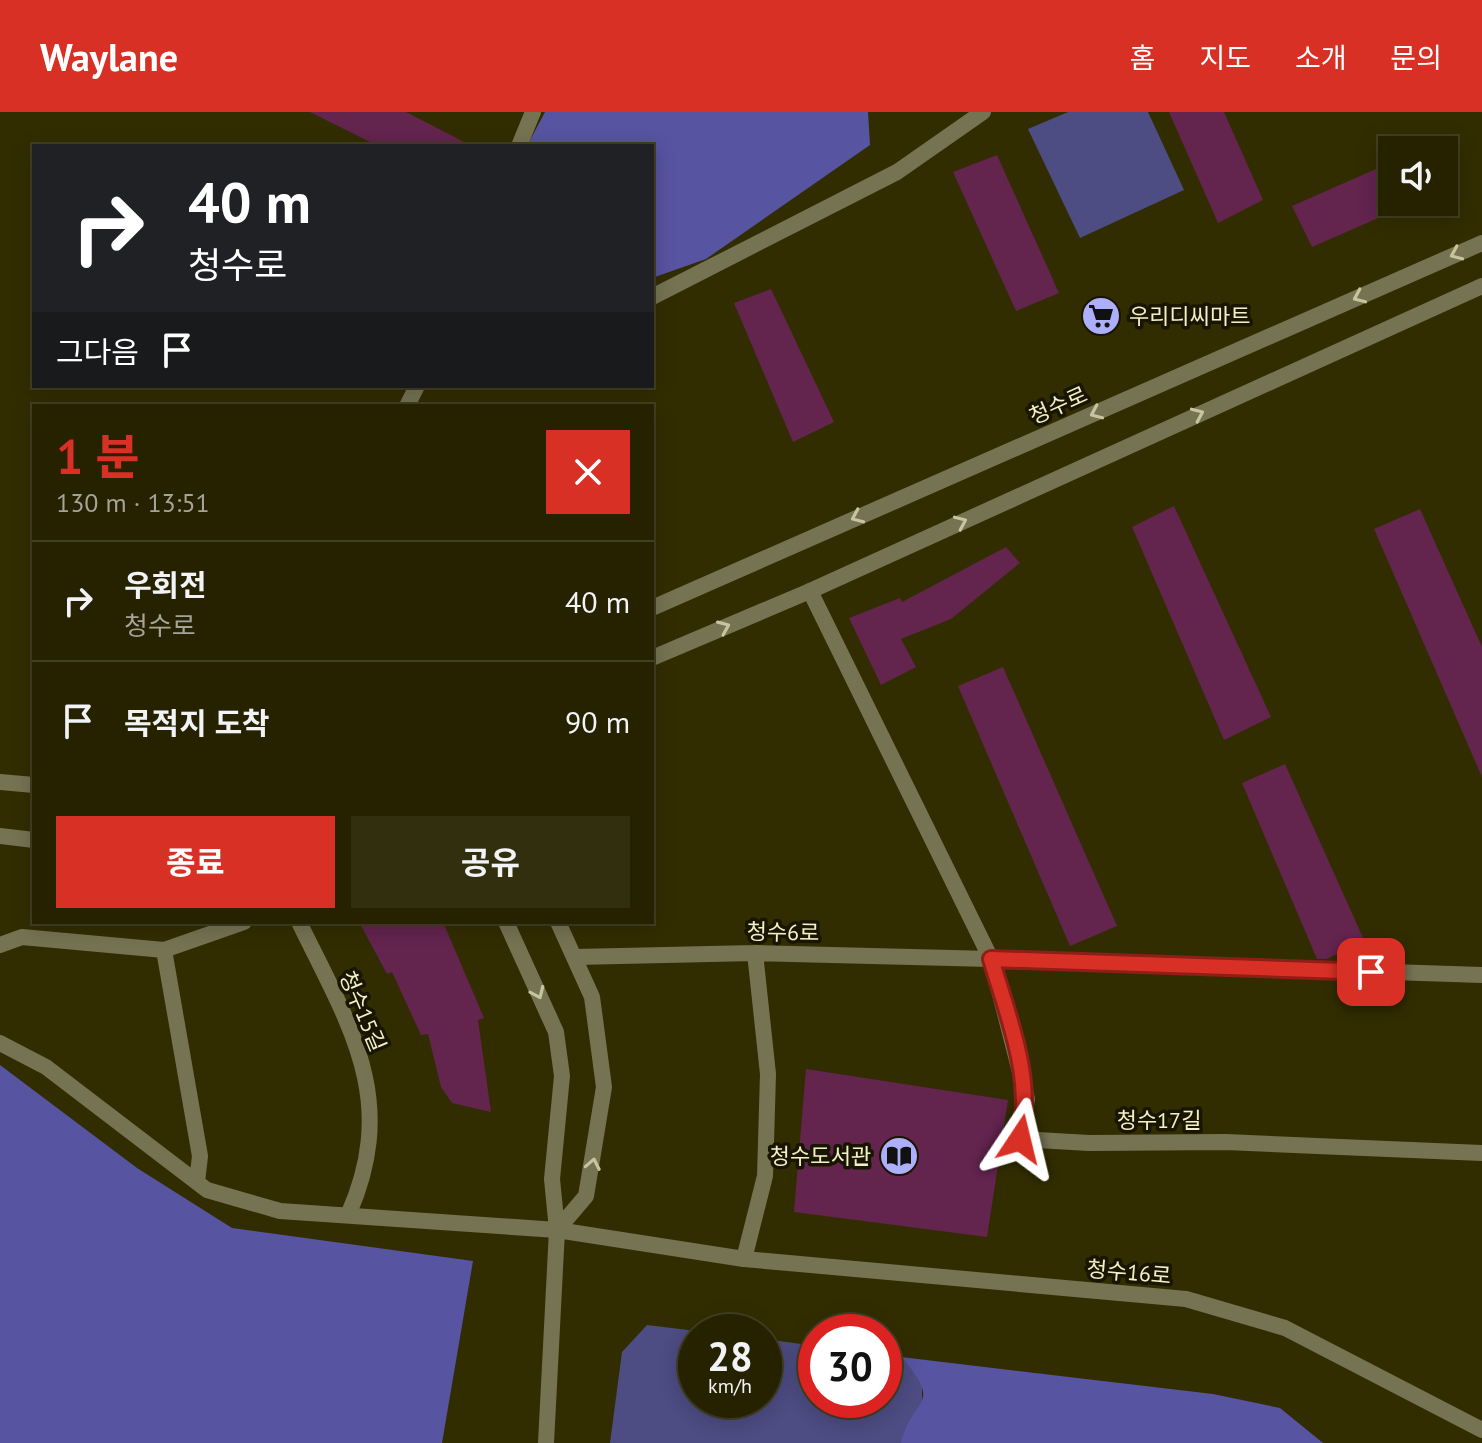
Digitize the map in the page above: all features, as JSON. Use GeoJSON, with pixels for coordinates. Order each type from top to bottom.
{"type":"FeatureCollection","features":[{"type":"Feature","properties":{"kind":"street"},"geometry":{"type":"LineString","coordinates":[[520,144],[533,112]]}},
{"type":"Feature","properties":{"kind":"street"},"geometry":{"type":"LineString","coordinates":[[654,296],[897,172],[983,112]]}},
{"type":"Feature","properties":{"kind":"street","name":"청수로"},"geometry":{"type":"LineString","coordinates":[[654,607],[1482,243]]}},
{"type":"Feature","properties":{"kind":"street"},"geometry":{"type":"LineString","coordinates":[[654,657],[810,591],[1482,286]]}},
{"type":"Feature","properties":{"kind":"street"},"geometry":{"type":"LineString","coordinates":[[810,591],[991,959],[1482,975]]}},
{"type":"Feature","properties":{"kind":"street"},"geometry":{"type":"LineString","coordinates":[[0,782],[32,785]]}},
{"type":"Feature","properties":{"kind":"street"},"geometry":{"type":"LineString","coordinates":[[0,836],[32,840]]}},
{"type":"Feature","properties":{"kind":"street"},"geometry":{"type":"LineString","coordinates":[[0,945],[22,937],[164,950],[238,924]]}},
{"type":"Feature","properties":{"kind":"street","name":"청수15길"},"geometry":{"type":"LineString","coordinates":[[300,924],[354,1034],[369,1086],[371,1128],[361,1184],[349,1213]]}},
{"type":"Feature","properties":{"kind":"street"},"geometry":{"type":"LineString","coordinates":[[507,924],[556,1032],[562,1076],[552,1179],[557,1230],[546,1443]]}},
{"type":"Feature","properties":{"kind":"street"},"geometry":{"type":"LineString","coordinates":[[557,1230],[586,1196],[604,1087],[592,997],[559,924]]}},
{"type":"Feature","properties":{"kind":"street"},"geometry":{"type":"LineString","coordinates":[[164,950],[200,1156],[197,1182]]}},
{"type":"Feature","properties":{"kind":"street"},"geometry":{"type":"LineString","coordinates":[[744,1259],[765,1176],[768,1074],[755,953]]}},
{"type":"Feature","properties":{"kind":"street","name":"청수6로"},"geometry":{"type":"LineString","coordinates":[[575,957],[755,953],[991,959]]}},
{"type":"Feature","properties":{"kind":"street","name":"청수17길"},"geometry":{"type":"LineString","coordinates":[[991,959],[1017,1048],[1027,1099],[1020,1139],[1089,1143],[1226,1142],[1482,1153]]}},
{"type":"Feature","properties":{"kind":"street"},"geometry":{"type":"LineString","coordinates":[[0,1043],[46,1067],[207,1190],[280,1211],[349,1213],[557,1230]]}},
{"type":"Feature","properties":{"kind":"street","name":"청수16로"},"geometry":{"type":"LineString","coordinates":[[557,1230],[744,1259],[1186,1299],[1285,1328],[1482,1430]]}},
{"type":"Feature","properties":{"kind":"shaded area"},"geometry":{"type":"Polygon","coordinates":[[[545,112],[868,112],[870,145],[706,259],[654,277],[654,144],[528,144],[545,112]]]}},
{"type":"Feature","properties":{"kind":"shaded area"},"geometry":{"type":"Polygon","coordinates":[[[1068,112],[1148,112],[1184,190],[1080,238],[1028,129],[1068,112]]]}},
{"type":"Feature","properties":{"kind":"shaded area"},"geometry":{"type":"Polygon","coordinates":[[[0,1065],[137,1168],[232,1228],[473,1261],[442,1443],[0,1443],[0,1065]]]}},
{"type":"Feature","properties":{"kind":"shaded area"},"geometry":{"type":"Polygon","coordinates":[[[647,1325],[678,1329],[678,1418],[782,1418],[782,1341],[798,1344],[798,1418],[902,1418],[902,1358],[922,1380],[922,1406],[901,1443],[610,1443],[622,1352],[647,1325]]]}},
{"type":"Feature","properties":{"kind":"shaded area"},"geometry":{"type":"Polygon","coordinates":[[[902,1357],[1213,1394],[1280,1408],[1323,1443],[901,1443],[922,1401],[921,1385],[902,1357]]]}},
{"type":"Feature","properties":{"kind":"building"},"geometry":{"type":"Polygon","coordinates":[[[310,112],[406,112],[468,144],[374,144],[310,112]]]}},
{"type":"Feature","properties":{"kind":"building"},"geometry":{"type":"Polygon","coordinates":[[[1169,112],[1224,112],[1263,200],[1218,223],[1169,112]]]}},
{"type":"Feature","properties":{"kind":"building"},"geometry":{"type":"Polygon","coordinates":[[[997,155],[1059,293],[1016,311],[953,172],[997,155]]]}},
{"type":"Feature","properties":{"kind":"building"},"geometry":{"type":"Polygon","coordinates":[[[1378,168],[1378,216],[1383,216],[1312,247],[1292,206],[1378,168]]]}},
{"type":"Feature","properties":{"kind":"building"},"geometry":{"type":"Polygon","coordinates":[[[771,289],[834,422],[793,442],[734,303],[771,289]]]}},
{"type":"Feature","properties":{"kind":"building"},"geometry":{"type":"Polygon","coordinates":[[[1174,506],[1271,717],[1224,740],[1132,527],[1174,506]]]}},
{"type":"Feature","properties":{"kind":"building"},"geometry":{"type":"Polygon","coordinates":[[[1420,509],[1482,647],[1482,777],[1374,529],[1420,509]]]}},
{"type":"Feature","properties":{"kind":"building"},"geometry":{"type":"Polygon","coordinates":[[[1006,547],[1020,563],[951,619],[901,639],[916,667],[881,685],[849,618],[900,598],[902,602],[1006,547]]]}},
{"type":"Feature","properties":{"kind":"building"},"geometry":{"type":"Polygon","coordinates":[[[1003,667],[1117,926],[1070,946],[958,686],[1003,667]]]}},
{"type":"Feature","properties":{"kind":"building"},"geometry":{"type":"Polygon","coordinates":[[[1285,764],[1364,940],[1327,959],[1317,959],[1242,783],[1285,764]]]}},
{"type":"Feature","properties":{"kind":"building"},"geometry":{"type":"Polygon","coordinates":[[[360,924],[444,924],[484,1018],[478,1020],[491,1112],[452,1103],[441,1087],[428,1034],[421,1035],[392,972],[387,974],[360,924]]]}},
{"type":"Feature","properties":{"kind":"building","name":"청수도서관"},"geometry":{"type":"Polygon","coordinates":[[[806,1069],[1008,1100],[987,1237],[794,1212],[806,1069]]]}},
{"type":"Feature","properties":{"kind":"place","name":"우리디씨마트"},"geometry":{"type":"Point","coordinates":[1101,316]}},
{"type":"Feature","properties":{"kind":"place","name":"청수도서관"},"geometry":{"type":"Point","coordinates":[899,1156]}},
{"type":"Feature","properties":{"kind":"route"},"geometry":{"type":"LineString","coordinates":[[1020,1139],[1027,1099],[1017,1048],[991,959],[1371,972]]}}]}
